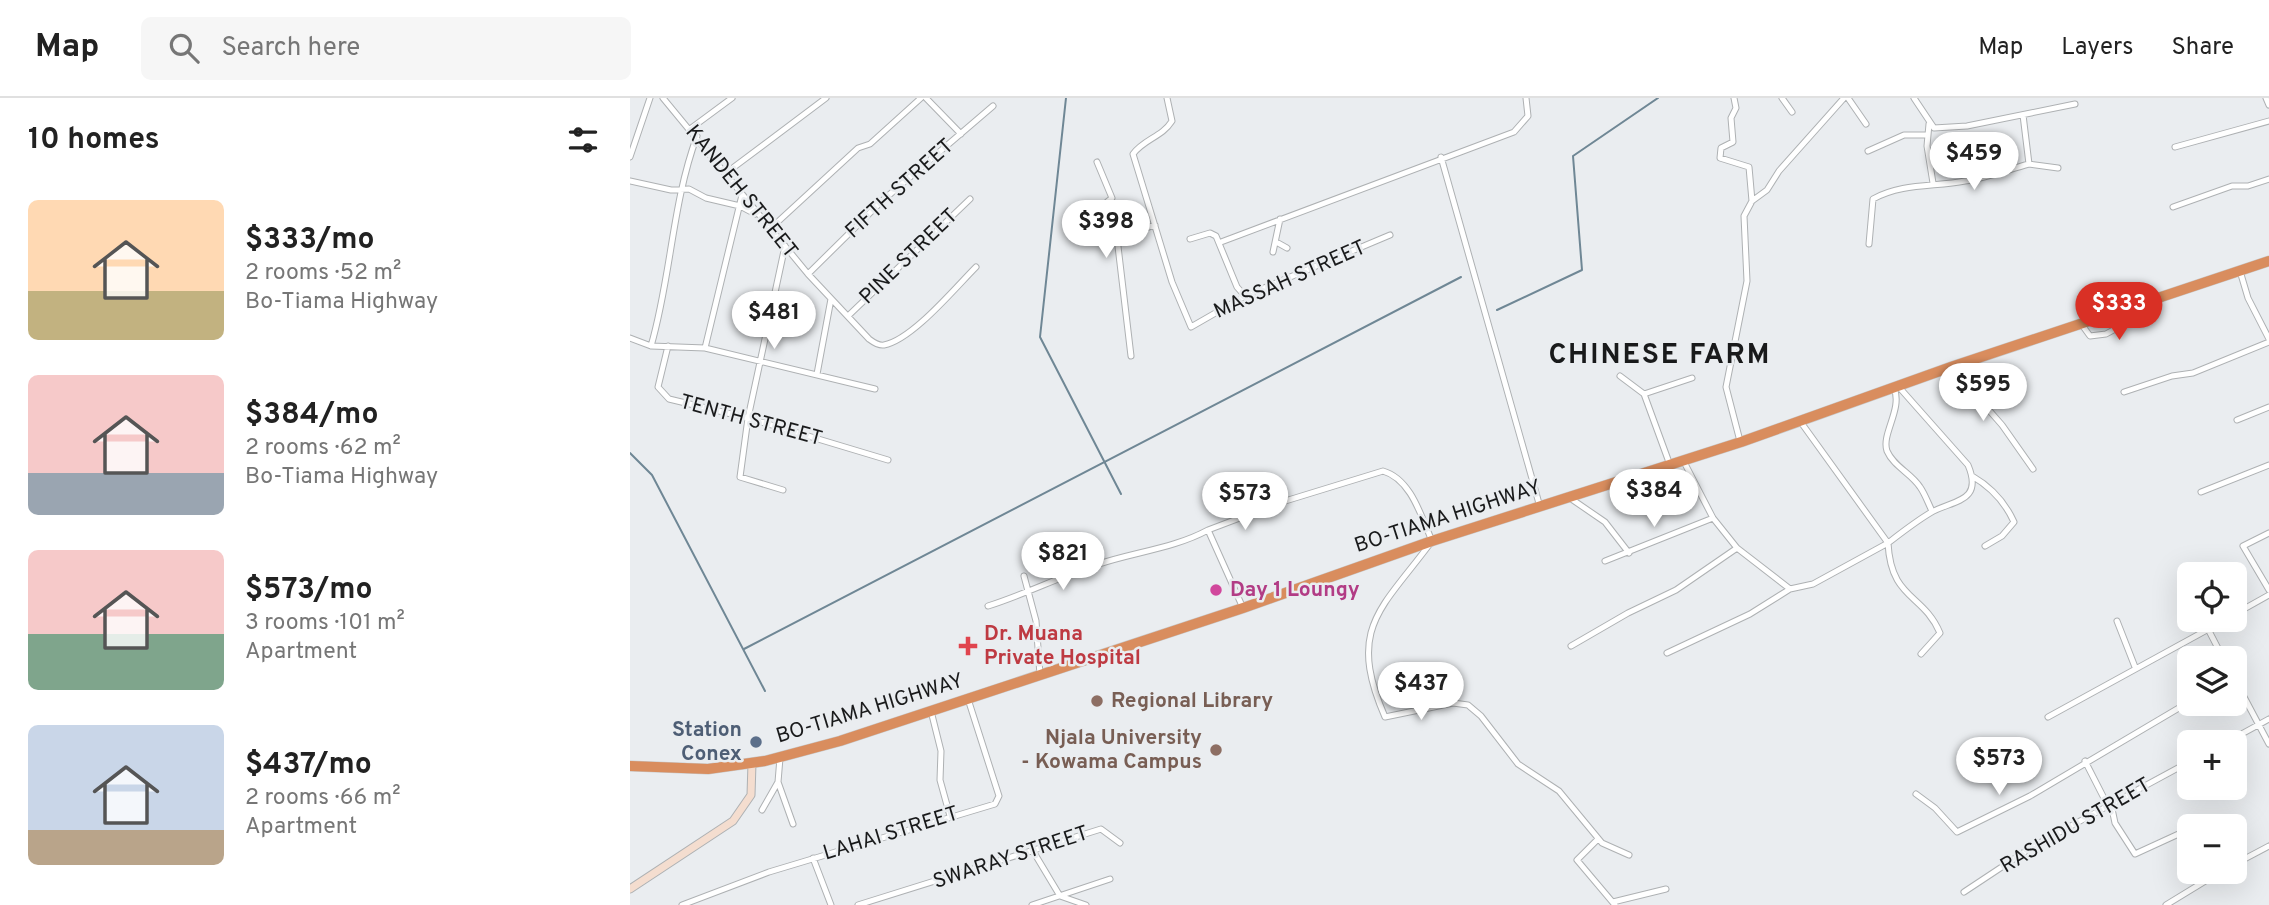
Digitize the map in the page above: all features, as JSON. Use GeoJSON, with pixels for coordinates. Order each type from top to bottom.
{"type":"FeatureCollection","features":[{"type":"Feature","properties":{"kind":"highway","name":"BO-TIAMA HIGHWAY"},"geometry":{"type":"LineString","coordinates":[[630,766],[708,769],[780,758],[968,699],[1243,608],[1432,541],[1741,442],[1951,367],[2269,261]]}},
{"type":"Feature","properties":{"kind":"main road"},"geometry":{"type":"LineString","coordinates":[[630,890],[733,821],[751,795],[752,763]]}},
{"type":"Feature","properties":{"kind":"street"},"geometry":{"type":"LineString","coordinates":[[630,157],[650,98]]}},
{"type":"Feature","properties":{"kind":"street","name":"KANDEH STREET"},"geometry":{"type":"LineString","coordinates":[[663,98],[808,274],[869,339],[878,345],[884,345],[908,332],[976,267]]}},
{"type":"Feature","properties":{"kind":"street"},"geometry":{"type":"LineString","coordinates":[[691,129],[732,98]]}},
{"type":"Feature","properties":{"kind":"street"},"geometry":{"type":"LineString","coordinates":[[726,173],[826,98]]}},
{"type":"Feature","properties":{"kind":"street"},"geometry":{"type":"LineString","coordinates":[[770,229],[858,148],[870,144],[923,98],[961,134]]}},
{"type":"Feature","properties":{"kind":"street"},"geometry":{"type":"LineString","coordinates":[[1117,238],[1155,225],[1133,154],[1139,145],[1166,131],[1172,121],[1167,98]]}},
{"type":"Feature","properties":{"kind":"street"},"geometry":{"type":"LineString","coordinates":[[1221,242],[1441,157],[1514,132],[1528,116],[1525,98]]}},
{"type":"Feature","properties":{"kind":"street"},"geometry":{"type":"LineString","coordinates":[[1734,98],[1736,108],[1731,118],[1733,142],[1721,148],[1720,159],[1749,167],[1752,201]]}},
{"type":"Feature","properties":{"kind":"street"},"geometry":{"type":"LineString","coordinates":[[1783,98],[1792,112]]}},
{"type":"Feature","properties":{"kind":"street"},"geometry":{"type":"LineString","coordinates":[[1741,442],[1726,387],[1747,281],[1745,216],[1752,201],[1767,190],[1779,171],[1846,98],[1866,124]]}},
{"type":"Feature","properties":{"kind":"street"},"geometry":{"type":"LineString","coordinates":[[1914,98],[1934,128],[1967,126],[2075,104]]}},
{"type":"Feature","properties":{"kind":"street"},"geometry":{"type":"LineString","coordinates":[[2056,98],[2062,107]]}},
{"type":"Feature","properties":{"kind":"street"},"geometry":{"type":"LineString","coordinates":[[2266,98],[2269,105]]}},
{"type":"Feature","properties":{"kind":"street","name":"FIFTH STREET"},"geometry":{"type":"LineString","coordinates":[[808,274],[883,201],[993,106]]}},
{"type":"Feature","properties":{"kind":"street"},"geometry":{"type":"LineString","coordinates":[[2023,115],[2028,164]]}},
{"type":"Feature","properties":{"kind":"street"},"geometry":{"type":"LineString","coordinates":[[2175,147],[2269,121]]}},
{"type":"Feature","properties":{"kind":"street"},"geometry":{"type":"LineString","coordinates":[[1929,124],[1933,183]]}},
{"type":"Feature","properties":{"kind":"street"},"geometry":{"type":"LineString","coordinates":[[1868,151],[1904,135],[1928,135]]}},
{"type":"Feature","properties":{"kind":"street"},"geometry":{"type":"LineString","coordinates":[[651,346],[671,260],[683,189],[697,136]]}},
{"type":"Feature","properties":{"kind":"street"},"geometry":{"type":"LineString","coordinates":[[1441,157],[1541,508]]}},
{"type":"Feature","properties":{"kind":"street"},"geometry":{"type":"LineString","coordinates":[[1097,162],[1112,198],[1107,202],[1108,215],[1117,238],[1131,356]]}},
{"type":"Feature","properties":{"kind":"street"},"geometry":{"type":"LineString","coordinates":[[1869,244],[1873,199],[1884,193],[1933,183],[1963,182],[2028,164],[2058,168]]}},
{"type":"Feature","properties":{"kind":"street"},"geometry":{"type":"LineString","coordinates":[[2173,207],[2232,186],[2248,186],[2269,179]]}},
{"type":"Feature","properties":{"kind":"street"},"geometry":{"type":"LineString","coordinates":[[630,181],[671,190],[683,189],[740,206],[758,215]]}},
{"type":"Feature","properties":{"kind":"street"},"geometry":{"type":"LineString","coordinates":[[705,348],[743,194]]}},
{"type":"Feature","properties":{"kind":"street","name":"PINE STREET"},"geometry":{"type":"LineString","coordinates":[[848,316],[970,199]]}},
{"type":"Feature","properties":{"kind":"street"},"geometry":{"type":"LineString","coordinates":[[1273,252],[1278,243],[1280,219]]}},
{"type":"Feature","properties":{"kind":"street","name":"MASSAH STREET"},"geometry":{"type":"LineString","coordinates":[[1155,225],[1172,282],[1191,327],[1245,296],[1390,235]]}},
{"type":"Feature","properties":{"kind":"street"},"geometry":{"type":"LineString","coordinates":[[1190,239],[1210,233],[1221,242]]}},
{"type":"Feature","properties":{"kind":"street"},"geometry":{"type":"LineString","coordinates":[[1221,242],[1221,251],[1245,296]]}},
{"type":"Feature","properties":{"kind":"street"},"geometry":{"type":"LineString","coordinates":[[1278,243],[1287,248]]}},
{"type":"Feature","properties":{"kind":"street"},"geometry":{"type":"LineString","coordinates":[[783,490],[740,477],[740,470],[748,418],[785,246]]}},
{"type":"Feature","properties":{"kind":"street"},"geometry":{"type":"LineString","coordinates":[[2124,392],[2172,376],[2193,373],[2269,341],[2248,298],[2240,271]]}},
{"type":"Feature","properties":{"kind":"street"},"geometry":{"type":"LineString","coordinates":[[817,374],[831,299]]}},
{"type":"Feature","properties":{"kind":"street"},"geometry":{"type":"LineString","coordinates":[[2082,325],[2090,336],[2106,334],[2143,314],[2142,304]]}},
{"type":"Feature","properties":{"kind":"street"},"geometry":{"type":"LineString","coordinates":[[630,338],[651,346],[705,348],[875,389]]}},
{"type":"Feature","properties":{"kind":"street","name":"TENTH STREET"},"geometry":{"type":"LineString","coordinates":[[668,346],[658,387],[669,399],[748,418],[888,460]]}},
{"type":"Feature","properties":{"kind":"street"},"geometry":{"type":"LineString","coordinates":[[1951,367],[2002,425],[2033,469]]}},
{"type":"Feature","properties":{"kind":"street"},"geometry":{"type":"LineString","coordinates":[[1620,376],[1644,394],[1670,465]]}},
{"type":"Feature","properties":{"kind":"street"},"geometry":{"type":"LineString","coordinates":[[1644,394],[1692,379]]}},
{"type":"Feature","properties":{"kind":"street"},"geometry":{"type":"LineString","coordinates":[[1667,653],[1750,614],[1790,589],[1813,584],[1888,543],[1932,511],[1959,503],[1969,493],[1972,476],[1968,465],[1896,387]]}},
{"type":"Feature","properties":{"kind":"street"},"geometry":{"type":"LineString","coordinates":[[1896,387],[1896,406],[1886,442],[1887,450],[1902,471],[1921,487],[1932,511]]}},
{"type":"Feature","properties":{"kind":"street"},"geometry":{"type":"LineString","coordinates":[[2237,420],[2269,407]]}},
{"type":"Feature","properties":{"kind":"street"},"geometry":{"type":"LineString","coordinates":[[1800,421],[1888,543],[1889,567],[1901,588],[1940,633],[1921,654]]}},
{"type":"Feature","properties":{"kind":"street"},"geometry":{"type":"LineString","coordinates":[[1682,460],[1713,518],[1737,548],[1790,589]]}},
{"type":"Feature","properties":{"kind":"street"},"geometry":{"type":"LineString","coordinates":[[2201,492],[2269,465]]}},
{"type":"Feature","properties":{"kind":"street"},"geometry":{"type":"LineString","coordinates":[[988,606],[1027,594],[1101,563],[1177,543],[1282,502],[1382,471],[1394,474],[1409,492],[1432,541],[1384,599],[1372,621],[1368,644],[1369,674],[1385,717],[1453,703],[1468,705],[1481,716],[1518,764],[1559,791],[1598,839],[1629,855]]}},
{"type":"Feature","properties":{"kind":"street"},"geometry":{"type":"LineString","coordinates":[[1972,476],[1985,484],[2007,507],[2014,522],[2002,536],[1985,546]]}},
{"type":"Feature","properties":{"kind":"street"},"geometry":{"type":"LineString","coordinates":[[1630,477],[1647,491],[1671,495],[1694,482]]}},
{"type":"Feature","properties":{"kind":"street"},"geometry":{"type":"LineString","coordinates":[[1570,498],[1605,522],[1629,553]]}},
{"type":"Feature","properties":{"kind":"street"},"geometry":{"type":"LineString","coordinates":[[1605,561],[1713,518]]}},
{"type":"Feature","properties":{"kind":"street"},"geometry":{"type":"LineString","coordinates":[[1208,530],[1243,608]]}},
{"type":"Feature","properties":{"kind":"street"},"geometry":{"type":"LineString","coordinates":[[2247,607],[2269,593],[2243,547],[2269,533]]}},
{"type":"Feature","properties":{"kind":"street"},"geometry":{"type":"LineString","coordinates":[[1571,646],[1676,590],[1737,548]]}},
{"type":"Feature","properties":{"kind":"street"},"geometry":{"type":"LineString","coordinates":[[1024,576],[1036,621],[1040,675]]}},
{"type":"Feature","properties":{"kind":"street"},"geometry":{"type":"LineString","coordinates":[[2117,621],[2135,667]]}},
{"type":"Feature","properties":{"kind":"street"},"geometry":{"type":"LineString","coordinates":[[2048,717],[2202,632]]}},
{"type":"Feature","properties":{"kind":"street","name":"LAHAI STREET"},"geometry":{"type":"LineString","coordinates":[[682,905],[813,858],[995,804],[999,800],[968,699]]}},
{"type":"Feature","properties":{"kind":"street"},"geometry":{"type":"LineString","coordinates":[[2247,703],[2269,744]]}},
{"type":"Feature","properties":{"kind":"street"},"geometry":{"type":"LineString","coordinates":[[1916,794],[1936,808],[1957,832],[2008,807],[2177,709]]}},
{"type":"Feature","properties":{"kind":"street"},"geometry":{"type":"LineString","coordinates":[[931,711],[941,751],[940,780],[950,816]]}},
{"type":"Feature","properties":{"kind":"street"},"geometry":{"type":"LineString","coordinates":[[2247,731],[2269,719]]}},
{"type":"Feature","properties":{"kind":"street"},"geometry":{"type":"LineString","coordinates":[[780,758],[778,782],[793,824]]}},
{"type":"Feature","properties":{"kind":"street"},"geometry":{"type":"LineString","coordinates":[[2085,761],[2110,805],[2115,823],[2135,855],[2177,835]]}},
{"type":"Feature","properties":{"kind":"street","name":"RASHIDU STREET"},"geometry":{"type":"LineString","coordinates":[[1964,892],[2032,847],[2177,769]]}},
{"type":"Feature","properties":{"kind":"street"},"geometry":{"type":"LineString","coordinates":[[762,810],[778,782]]}},
{"type":"Feature","properties":{"kind":"street","name":"SWARAY STREET"},"geometry":{"type":"LineString","coordinates":[[858,905],[1101,829],[1120,843]]}},
{"type":"Feature","properties":{"kind":"street"},"geometry":{"type":"LineString","coordinates":[[1598,839],[1577,860],[1584,873],[1614,903],[1665,889]]}},
{"type":"Feature","properties":{"kind":"street"},"geometry":{"type":"LineString","coordinates":[[2247,858],[2269,846]]}},
{"type":"Feature","properties":{"kind":"street"},"geometry":{"type":"LineString","coordinates":[[1033,851],[1060,896],[1086,905]]}},
{"type":"Feature","properties":{"kind":"street"},"geometry":{"type":"LineString","coordinates":[[813,858],[831,905]]}},
{"type":"Feature","properties":{"kind":"street"},"geometry":{"type":"LineString","coordinates":[[1032,905],[1110,879]]}},
{"type":"Feature","properties":{"kind":"street"},"geometry":{"type":"LineString","coordinates":[[2166,905],[2200,884]]}},
{"type":"Feature","properties":{"kind":"waterway"},"geometry":{"type":"LineString","coordinates":[[1066,98],[1040,337],[1121,494]]}},
{"type":"Feature","properties":{"kind":"waterway"},"geometry":{"type":"LineString","coordinates":[[1497,310],[1582,270],[1573,156],[1658,98]]}},
{"type":"Feature","properties":{"kind":"waterway"},"geometry":{"type":"LineString","coordinates":[[744,649],[1461,277]]}},
{"type":"Feature","properties":{"kind":"waterway"},"geometry":{"type":"LineString","coordinates":[[630,453],[652,475],[765,691]]}},
{"type":"Feature","properties":{"kind":"place","name":"Day 1 Loungy"},"geometry":{"type":"Point","coordinates":[1216,590]}},
{"type":"Feature","properties":{"kind":"place","name":"Dr. Muana Private Hospital"},"geometry":{"type":"Point","coordinates":[968,646]}},
{"type":"Feature","properties":{"kind":"place","name":"Regional Library"},"geometry":{"type":"Point","coordinates":[1097,701]}},
{"type":"Feature","properties":{"kind":"place","name":"Station Conex"},"geometry":{"type":"Point","coordinates":[756,742]}},
{"type":"Feature","properties":{"kind":"place","name":"Njala University - Kowama Campus"},"geometry":{"type":"Point","coordinates":[1216,750]}},
{"type":"Feature","properties":{"kind":"district","name":"CHINESE FARM"},"geometry":{"type":"Point","coordinates":[1660,356]}}]}
